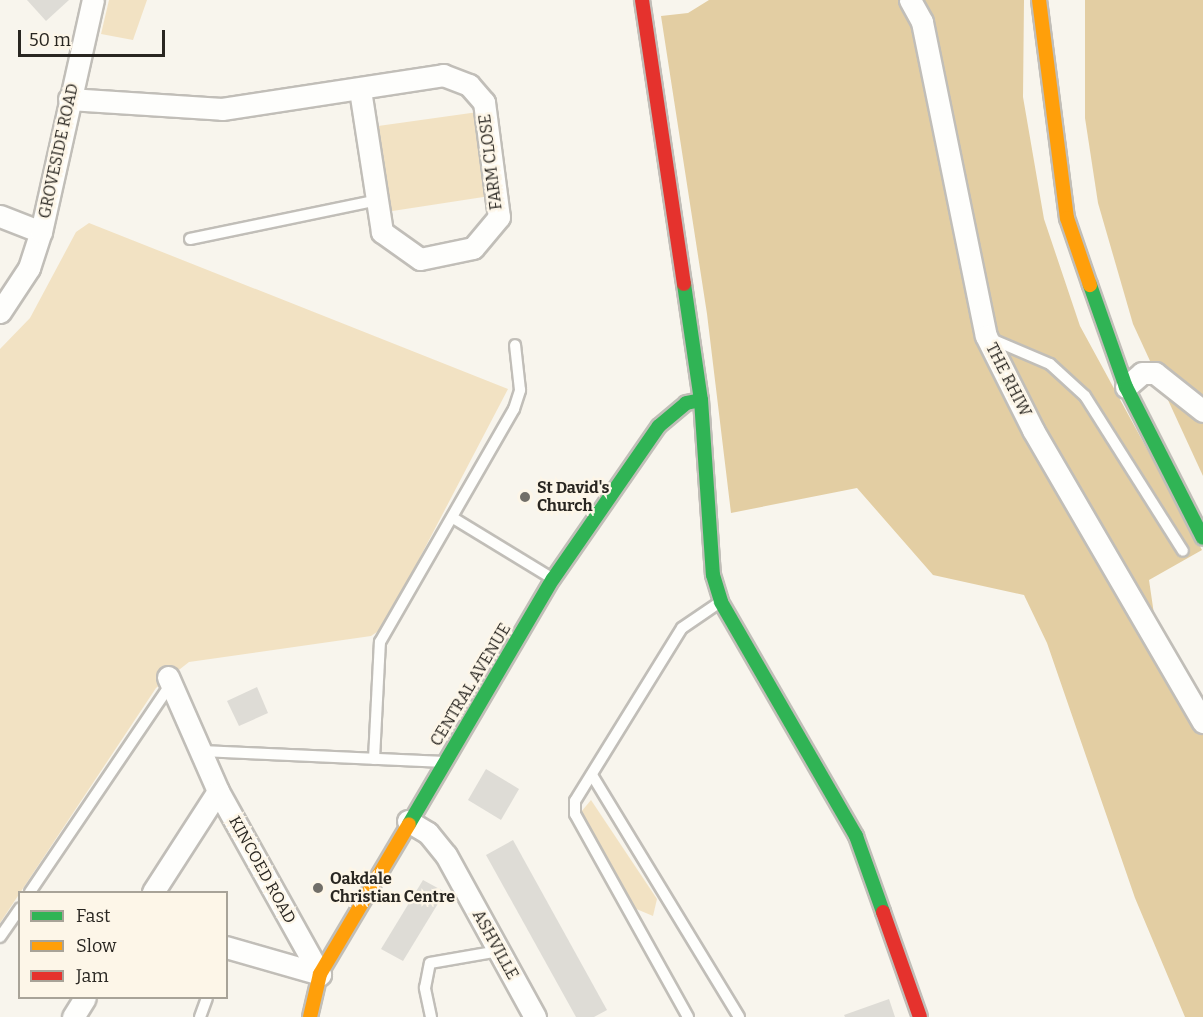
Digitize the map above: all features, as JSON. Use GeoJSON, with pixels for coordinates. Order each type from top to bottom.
{"type":"FeatureCollection","features":[{"type":"Feature","properties":{"kind":"street","name":"GROVESIDE ROAD"},"geometry":{"type":"LineString","coordinates":[[0,312],[29,268],[41,232],[93,0]]}},
{"type":"Feature","properties":{"kind":"street"},"geometry":{"type":"LineString","coordinates":[[642,0],[701,400],[713,575],[721,602],[856,836],[920,1017]]}},
{"type":"Feature","properties":{"kind":"street","name":"THE RHIW"},"geometry":{"type":"LineString","coordinates":[[910,0],[922,22],[986,336],[1033,430],[1203,722]]}},
{"type":"Feature","properties":{"kind":"street"},"geometry":{"type":"LineString","coordinates":[[1039,0],[1066,218],[1126,387],[1203,538]]}},
{"type":"Feature","properties":{"kind":"street","name":"FARM CLOSE"},"geometry":{"type":"LineString","coordinates":[[69,99],[222,109],[360,90],[443,75],[469,85],[484,102],[499,216],[473,248],[420,259],[382,232],[374,201],[360,90]]}},
{"type":"Feature","properties":{"kind":"street"},"geometry":{"type":"LineString","coordinates":[[0,216],[41,232]]}},
{"type":"Feature","properties":{"kind":"street"},"geometry":{"type":"LineString","coordinates":[[1126,387],[1142,373],[1155,373],[1203,411]]}},
{"type":"Feature","properties":{"kind":"street","name":"CENTRAL AVENUE"},"geometry":{"type":"LineString","coordinates":[[310,1017],[320,974],[408,821],[553,579],[659,426],[686,403],[701,400]]}},
{"type":"Feature","properties":{"kind":"street","name":"KINCOED ROAD"},"geometry":{"type":"LineString","coordinates":[[169,680],[218,791],[320,974]]}},
{"type":"Feature","properties":{"kind":"street"},"geometry":{"type":"LineString","coordinates":[[154,891],[218,791]]}},
{"type":"Feature","properties":{"kind":"street","name":"ASHVILLE"},"geometry":{"type":"LineString","coordinates":[[408,821],[428,833],[446,855],[535,1017]]}},
{"type":"Feature","properties":{"kind":"street"},"geometry":{"type":"LineString","coordinates":[[228,948],[320,974]]}},
{"type":"Feature","properties":{"kind":"street"},"geometry":{"type":"LineString","coordinates":[[73,1017],[84,999]]}},
{"type":"Feature","properties":{"kind":"lane"},"geometry":{"type":"LineString","coordinates":[[190,239],[374,201]]}},
{"type":"Feature","properties":{"kind":"lane"},"geometry":{"type":"LineString","coordinates":[[986,336],[1050,364],[1085,396],[1183,551]]}},
{"type":"Feature","properties":{"kind":"lane"},"geometry":{"type":"LineString","coordinates":[[374,759],[380,642],[455,519],[514,410],[520,390],[515,345]]}},
{"type":"Feature","properties":{"kind":"lane"},"geometry":{"type":"LineString","coordinates":[[455,519],[553,579]]}},
{"type":"Feature","properties":{"kind":"lane"},"geometry":{"type":"LineString","coordinates":[[688,1017],[575,814],[575,801],[682,628],[721,602]]}},
{"type":"Feature","properties":{"kind":"lane"},"geometry":{"type":"LineString","coordinates":[[31,891],[169,680]]}},
{"type":"Feature","properties":{"kind":"lane"},"geometry":{"type":"LineString","coordinates":[[201,751],[443,762]]}},
{"type":"Feature","properties":{"kind":"lane"},"geometry":{"type":"LineString","coordinates":[[592,775],[739,1017]]}},
{"type":"Feature","properties":{"kind":"lane"},"geometry":{"type":"LineString","coordinates":[[0,937],[18,911]]}},
{"type":"Feature","properties":{"kind":"lane"},"geometry":{"type":"LineString","coordinates":[[430,1017],[425,988],[430,963],[498,951]]}},
{"type":"Feature","properties":{"kind":"lane"},"geometry":{"type":"LineString","coordinates":[[202,1014],[207,999]]}},
{"type":"Feature","properties":{"kind":"shaded area"},"geometry":{"type":"Polygon","coordinates":[[[109,0],[147,0],[133,40],[101,34],[109,0]]]}},
{"type":"Feature","properties":{"kind":"shaded area"},"geometry":{"type":"Polygon","coordinates":[[[709,0],[1024,0],[1023,97],[1044,219],[1080,326],[1202,550],[1149,580],[1155,621],[1203,702],[1203,1017],[1185,1017],[1135,898],[1047,643],[1024,595],[933,575],[857,488],[731,513],[707,314],[661,16],[688,13],[709,0]]]}},
{"type":"Feature","properties":{"kind":"shaded area"},"geometry":{"type":"Polygon","coordinates":[[[1085,0],[1203,0],[1203,476],[1133,324],[1098,203],[1085,118],[1085,0]]]}},
{"type":"Feature","properties":{"kind":"shaded area"},"geometry":{"type":"Polygon","coordinates":[[[478,112],[490,196],[386,212],[371,127],[478,112]]]}},
{"type":"Feature","properties":{"kind":"shaded area"},"geometry":{"type":"Polygon","coordinates":[[[89,223],[508,389],[383,628],[371,636],[189,662],[156,688],[21,891],[18,891],[18,896],[0,923],[0,349],[30,318],[76,232],[89,223]]]}},
{"type":"Feature","properties":{"kind":"shaded area"},"geometry":{"type":"Polygon","coordinates":[[[591,800],[657,899],[653,916],[634,908],[581,812],[591,800]]]}},
{"type":"Feature","properties":{"kind":"building"},"geometry":{"type":"Polygon","coordinates":[[[27,0],[69,0],[46,21],[27,0]]]}},
{"type":"Feature","properties":{"kind":"building"},"geometry":{"type":"Polygon","coordinates":[[[257,687],[268,713],[239,726],[227,701],[257,687]]]}},
{"type":"Feature","properties":{"kind":"building"},"geometry":{"type":"Polygon","coordinates":[[[486,769],[519,789],[501,820],[468,800],[486,769]]]}},
{"type":"Feature","properties":{"kind":"building"},"geometry":{"type":"Polygon","coordinates":[[[513,840],[607,1010],[594,1017],[576,1017],[486,855],[513,840]]]}},
{"type":"Feature","properties":{"kind":"building"},"geometry":{"type":"Polygon","coordinates":[[[423,880],[445,892],[403,961],[381,949],[423,880]]]}},
{"type":"Feature","properties":{"kind":"building"},"geometry":{"type":"Polygon","coordinates":[[[889,999],[895,1017],[845,1017],[844,1015],[889,999]]]}},
{"type":"Feature","properties":{"kind":"traffic: fast"},"geometry":{"type":"LineString","coordinates":[[684,284],[701,400],[713,575],[721,602],[856,836],[883,912]]}},
{"type":"Feature","properties":{"kind":"traffic: fast"},"geometry":{"type":"LineString","coordinates":[[1090,285],[1126,387],[1203,538]]}},
{"type":"Feature","properties":{"kind":"traffic: fast"},"geometry":{"type":"LineString","coordinates":[[409,824],[553,579],[659,426],[686,403],[701,400]]}},
{"type":"Feature","properties":{"kind":"traffic: slow"},"geometry":{"type":"LineString","coordinates":[[1039,0],[1067,218],[1090,285]]}},
{"type":"Feature","properties":{"kind":"traffic: slow"},"geometry":{"type":"LineString","coordinates":[[310,1017],[320,974],[409,824]]}},
{"type":"Feature","properties":{"kind":"traffic: jam"},"geometry":{"type":"LineString","coordinates":[[642,0],[684,284]]}},
{"type":"Feature","properties":{"kind":"traffic: jam"},"geometry":{"type":"LineString","coordinates":[[883,912],[920,1017]]}},
{"type":"Feature","properties":{"kind":"place","name":"St David's Church"},"geometry":{"type":"Point","coordinates":[525,497]}},
{"type":"Feature","properties":{"kind":"place","name":"Oakdale Christian Centre"},"geometry":{"type":"Point","coordinates":[318,888]}}]}
